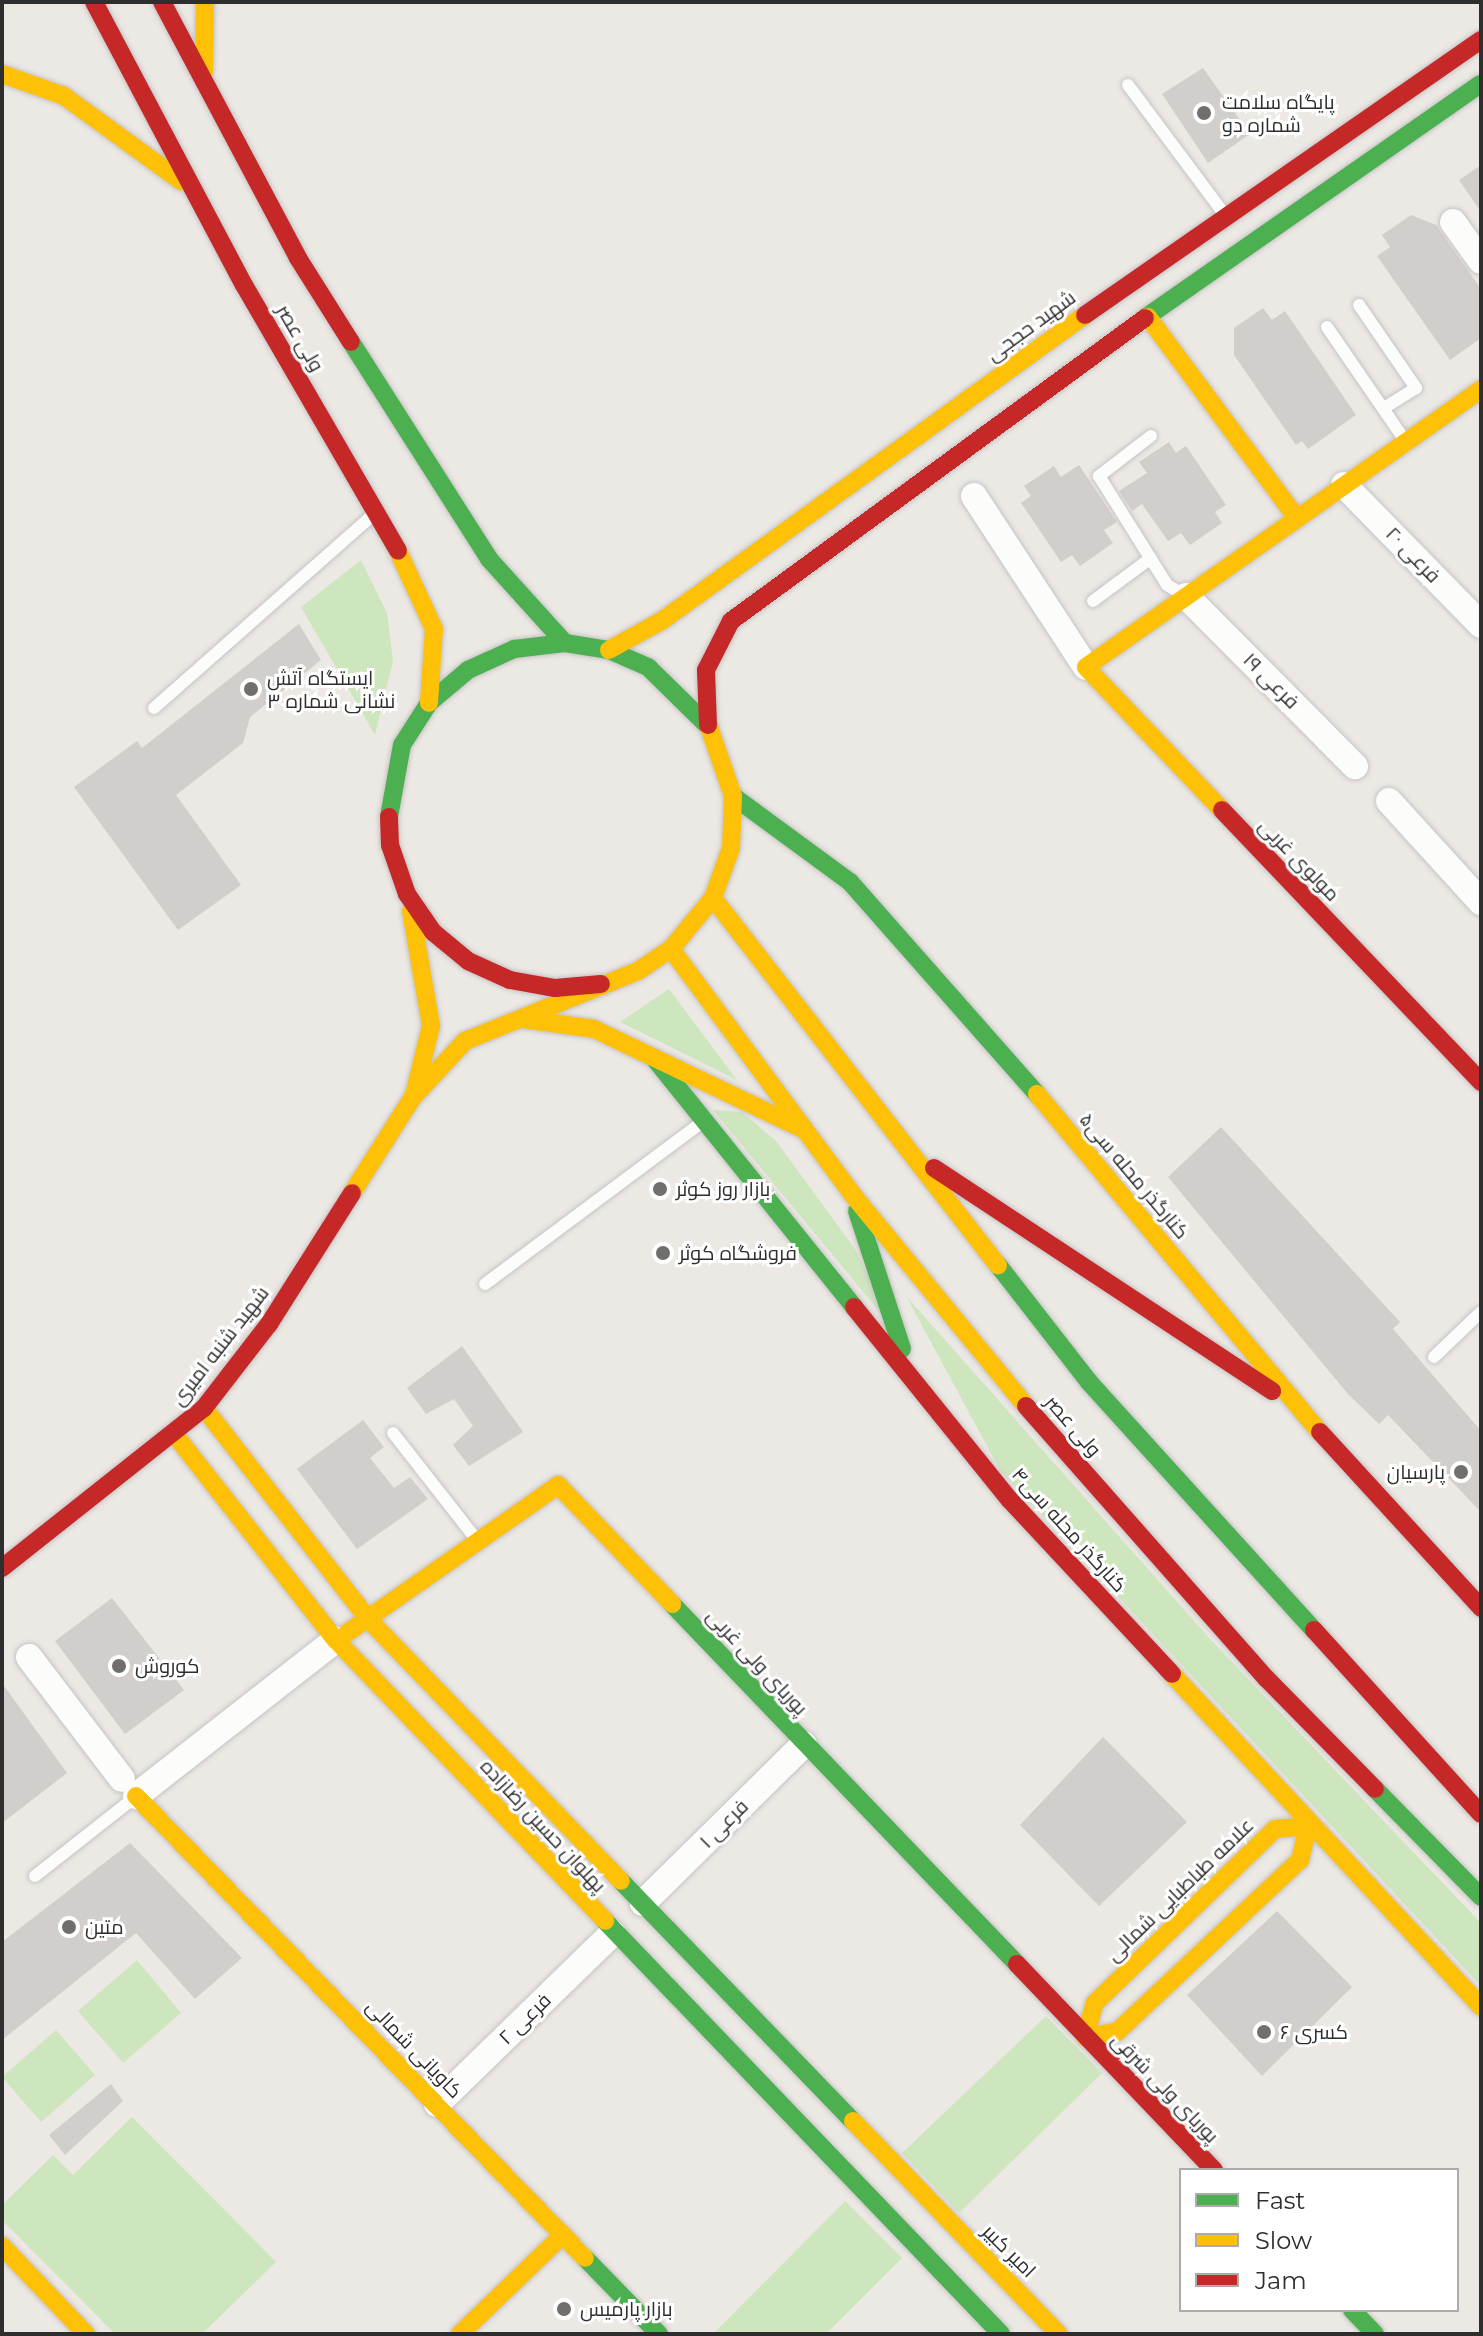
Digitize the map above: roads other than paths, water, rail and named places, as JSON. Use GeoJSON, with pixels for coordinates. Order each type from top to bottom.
{"type":"FeatureCollection","features":[{"type":"Feature","properties":{"kind":"street","name":"ولی عصر"},"geometry":{"type":"LineString","coordinates":[[94,2],[194,191],[377,512],[434,629],[429,703]]}},
{"type":"Feature","properties":{"kind":"street","name":"ولی عصر"},"geometry":{"type":"LineString","coordinates":[[162,2],[298,258],[489,559],[565,643]]}},
{"type":"Feature","properties":{"kind":"street"},"geometry":{"type":"LineString","coordinates":[[205,2],[205,86]]}},
{"type":"Feature","properties":{"kind":"street","name":"شهید حججی"},"geometry":{"type":"LineString","coordinates":[[609,650],[663,620],[1225,214],[1481,40]]}},
{"type":"Feature","properties":{"kind":"street"},"geometry":{"type":"LineString","coordinates":[[2,74],[64,96],[194,191]]}},
{"type":"Feature","properties":{"kind":"street"},"geometry":{"type":"LineString","coordinates":[[413,1097],[465,1041],[510,1018],[601,984],[671,949],[713,898],[731,848],[733,796],[708,725],[706,670],[731,621],[1148,317],[1481,84]]}},
{"type":"Feature","properties":{"kind":"street"},"geometry":{"type":"LineString","coordinates":[[1453,222],[1481,261]]}},
{"type":"Feature","properties":{"kind":"street"},"geometry":{"type":"LineString","coordinates":[[1148,317],[1297,518]]}},
{"type":"Feature","properties":{"kind":"street"},"geometry":{"type":"LineString","coordinates":[[974,496],[1086,667],[1481,389]]}},
{"type":"Feature","properties":{"kind":"street","name":"فرعی ۲۰"},"geometry":{"type":"LineString","coordinates":[[1344,485],[1481,625]]}},
{"type":"Feature","properties":{"kind":"street","name":"فرعی ۱۹"},"geometry":{"type":"LineString","coordinates":[[1186,596],[1355,766]]}},
{"type":"Feature","properties":{"kind":"street"},"geometry":{"type":"LineString","coordinates":[[413,1097],[431,1026],[426,969],[407,894],[390,845],[389,794],[402,745],[429,703],[468,670],[503,654],[565,643],[609,650],[659,675],[708,725]]}},
{"type":"Feature","properties":{"kind":"street","name":"مولوی غربی"},"geometry":{"type":"LineString","coordinates":[[1086,667],[1481,1082]]}},
{"type":"Feature","properties":{"kind":"street","name":"کنارگذر محله سی۵"},"geometry":{"type":"LineString","coordinates":[[733,796],[850,882],[921,954],[1297,1407],[1481,1608]]}},
{"type":"Feature","properties":{"kind":"street"},"geometry":{"type":"LineString","coordinates":[[1389,801],[1481,902]]}},
{"type":"Feature","properties":{"kind":"street"},"geometry":{"type":"LineString","coordinates":[[407,894],[433,932],[468,961],[525,983],[601,984]]}},
{"type":"Feature","properties":{"kind":"street","name":"ولی عصر"},"geometry":{"type":"LineString","coordinates":[[713,898],[902,1146],[1089,1382],[1481,1814]]}},
{"type":"Feature","properties":{"kind":"street","name":"ولی عصر"},"geometry":{"type":"LineString","coordinates":[[671,949],[852,1194],[1043,1426],[1257,1667],[1481,1897]]}},
{"type":"Feature","properties":{"kind":"street"},"geometry":{"type":"LineString","coordinates":[[510,1018],[594,1029],[807,1130]]}},
{"type":"Feature","properties":{"kind":"street","name":"کنارگذر محله سی۴"},"geometry":{"type":"LineString","coordinates":[[654,1058],[1009,1499],[1308,1826],[1481,2006]]}},
{"type":"Feature","properties":{"kind":"street","name":"شهید شنبه امیری"},"geometry":{"type":"LineString","coordinates":[[2,1568],[175,1435],[204,1408],[269,1324],[413,1097]]}},
{"type":"Feature","properties":{"kind":"street"},"geometry":{"type":"LineString","coordinates":[[902,1146],[1116,1294],[1297,1407]]}},
{"type":"Feature","properties":{"kind":"street"},"geometry":{"type":"LineString","coordinates":[[852,1194],[917,1385]]}},
{"type":"Feature","properties":{"kind":"street","name":"پهلوان حسین رضازاده"},"geometry":{"type":"LineString","coordinates":[[204,1408],[368,1619],[927,2199]]}},
{"type":"Feature","properties":{"kind":"street","name":"پهلوان حسین رضازاده"},"geometry":{"type":"LineString","coordinates":[[175,1435],[336,1640],[613,1933],[942,2273]]}},
{"type":"Feature","properties":{"kind":"street","name":"پوریای ولی غربی"},"geometry":{"type":"LineString","coordinates":[[336,1640],[558,1485],[1085,2037]]}},
{"type":"Feature","properties":{"kind":"street"},"geometry":{"type":"LineString","coordinates":[[29,1657],[129,1788],[336,1640]]}},
{"type":"Feature","properties":{"kind":"street","name":"فرعی ۱"},"geometry":{"type":"LineString","coordinates":[[643,1903],[804,1744]]}},
{"type":"Feature","properties":{"kind":"street","name":"کاویانی شمالی"},"geometry":{"type":"LineString","coordinates":[[129,1788],[659,2334]]}},
{"type":"Feature","properties":{"kind":"street"},"geometry":{"type":"LineString","coordinates":[[1085,2037],[1117,2032],[1300,1860],[1308,1826]]}},
{"type":"Feature","properties":{"kind":"street","name":"علامه طباطبایی شمالی"},"geometry":{"type":"LineString","coordinates":[[1085,2037],[1095,2003],[1275,1829],[1308,1826]]}},
{"type":"Feature","properties":{"kind":"street"},"geometry":{"type":"LineString","coordinates":[[613,1933],[643,1903]]}},
{"type":"Feature","properties":{"kind":"street","name":"فرعی ۲"},"geometry":{"type":"LineString","coordinates":[[437,2104],[613,1933]]}},
{"type":"Feature","properties":{"kind":"street","name":"پوریای ولی شرقی"},"geometry":{"type":"LineString","coordinates":[[1085,2037],[1212,2168]]}},
{"type":"Feature","properties":{"kind":"street"},"geometry":{"type":"LineString","coordinates":[[845,2174],[875,2145]]}},
{"type":"Feature","properties":{"kind":"street","name":"امیر کبیر"},"geometry":{"type":"LineString","coordinates":[[927,2199],[1059,2334]]}},
{"type":"Feature","properties":{"kind":"street"},"geometry":{"type":"LineString","coordinates":[[460,2334],[563,2235]]}},
{"type":"Feature","properties":{"kind":"street"},"geometry":{"type":"LineString","coordinates":[[971,2243],[942,2273],[1001,2334]]}},
{"type":"Feature","properties":{"kind":"street"},"geometry":{"type":"LineString","coordinates":[[2,2246],[86,2334]]}},
{"type":"Feature","properties":{"kind":"street"},"geometry":{"type":"LineString","coordinates":[[1354,2312],[1375,2334]]}},
{"type":"Feature","properties":{"kind":"lane"},"geometry":{"type":"LineString","coordinates":[[1128,85],[1225,214]]}},
{"type":"Feature","properties":{"kind":"lane"},"geometry":{"type":"LineString","coordinates":[[1359,305],[1416,388],[1384,408]]}},
{"type":"Feature","properties":{"kind":"lane"},"geometry":{"type":"LineString","coordinates":[[1327,327],[1406,442]]}},
{"type":"Feature","properties":{"kind":"lane"},"geometry":{"type":"LineString","coordinates":[[1151,436],[1099,476],[1167,585],[1186,596]]}},
{"type":"Feature","properties":{"kind":"lane"},"geometry":{"type":"LineString","coordinates":[[154,708],[377,512]]}},
{"type":"Feature","properties":{"kind":"lane"},"geometry":{"type":"LineString","coordinates":[[1093,601],[1151,558]]}},
{"type":"Feature","properties":{"kind":"lane"},"geometry":{"type":"LineString","coordinates":[[485,1284],[704,1121]]}},
{"type":"Feature","properties":{"kind":"lane"},"geometry":{"type":"LineString","coordinates":[[1434,1357],[1481,1312]]}},
{"type":"Feature","properties":{"kind":"lane"},"geometry":{"type":"LineString","coordinates":[[393,1433],[478,1542]]}},
{"type":"Feature","properties":{"kind":"lane"},"geometry":{"type":"LineString","coordinates":[[35,1876],[129,1788]]}},
{"type":"Feature","properties":{"kind":"place","name":"پایگاه سلامت شماره دو"},"geometry":{"type":"Point","coordinates":[1204,113]}},
{"type":"Feature","properties":{"kind":"place","name":"ایستگاه آتش نشانی شماره ۳"},"geometry":{"type":"Point","coordinates":[251,689]}},
{"type":"Feature","properties":{"kind":"place","name":"بازار روز کوثر"},"geometry":{"type":"Point","coordinates":[660,1189]}},
{"type":"Feature","properties":{"kind":"place","name":"فروشگاه کوثر"},"geometry":{"type":"Point","coordinates":[663,1253]}},
{"type":"Feature","properties":{"kind":"place","name":"پارسیان"},"geometry":{"type":"Point","coordinates":[1461,1472]}},
{"type":"Feature","properties":{"kind":"place","name":"کوروش"},"geometry":{"type":"Point","coordinates":[119,1666]}},
{"type":"Feature","properties":{"kind":"place","name":"متین"},"geometry":{"type":"Point","coordinates":[69,1927]}},
{"type":"Feature","properties":{"kind":"place","name":"کسری ۶"},"geometry":{"type":"Point","coordinates":[1264,2032]}},
{"type":"Feature","properties":{"kind":"place","name":"بازار پارمیس"},"geometry":{"type":"Point","coordinates":[564,2309]}}]}
